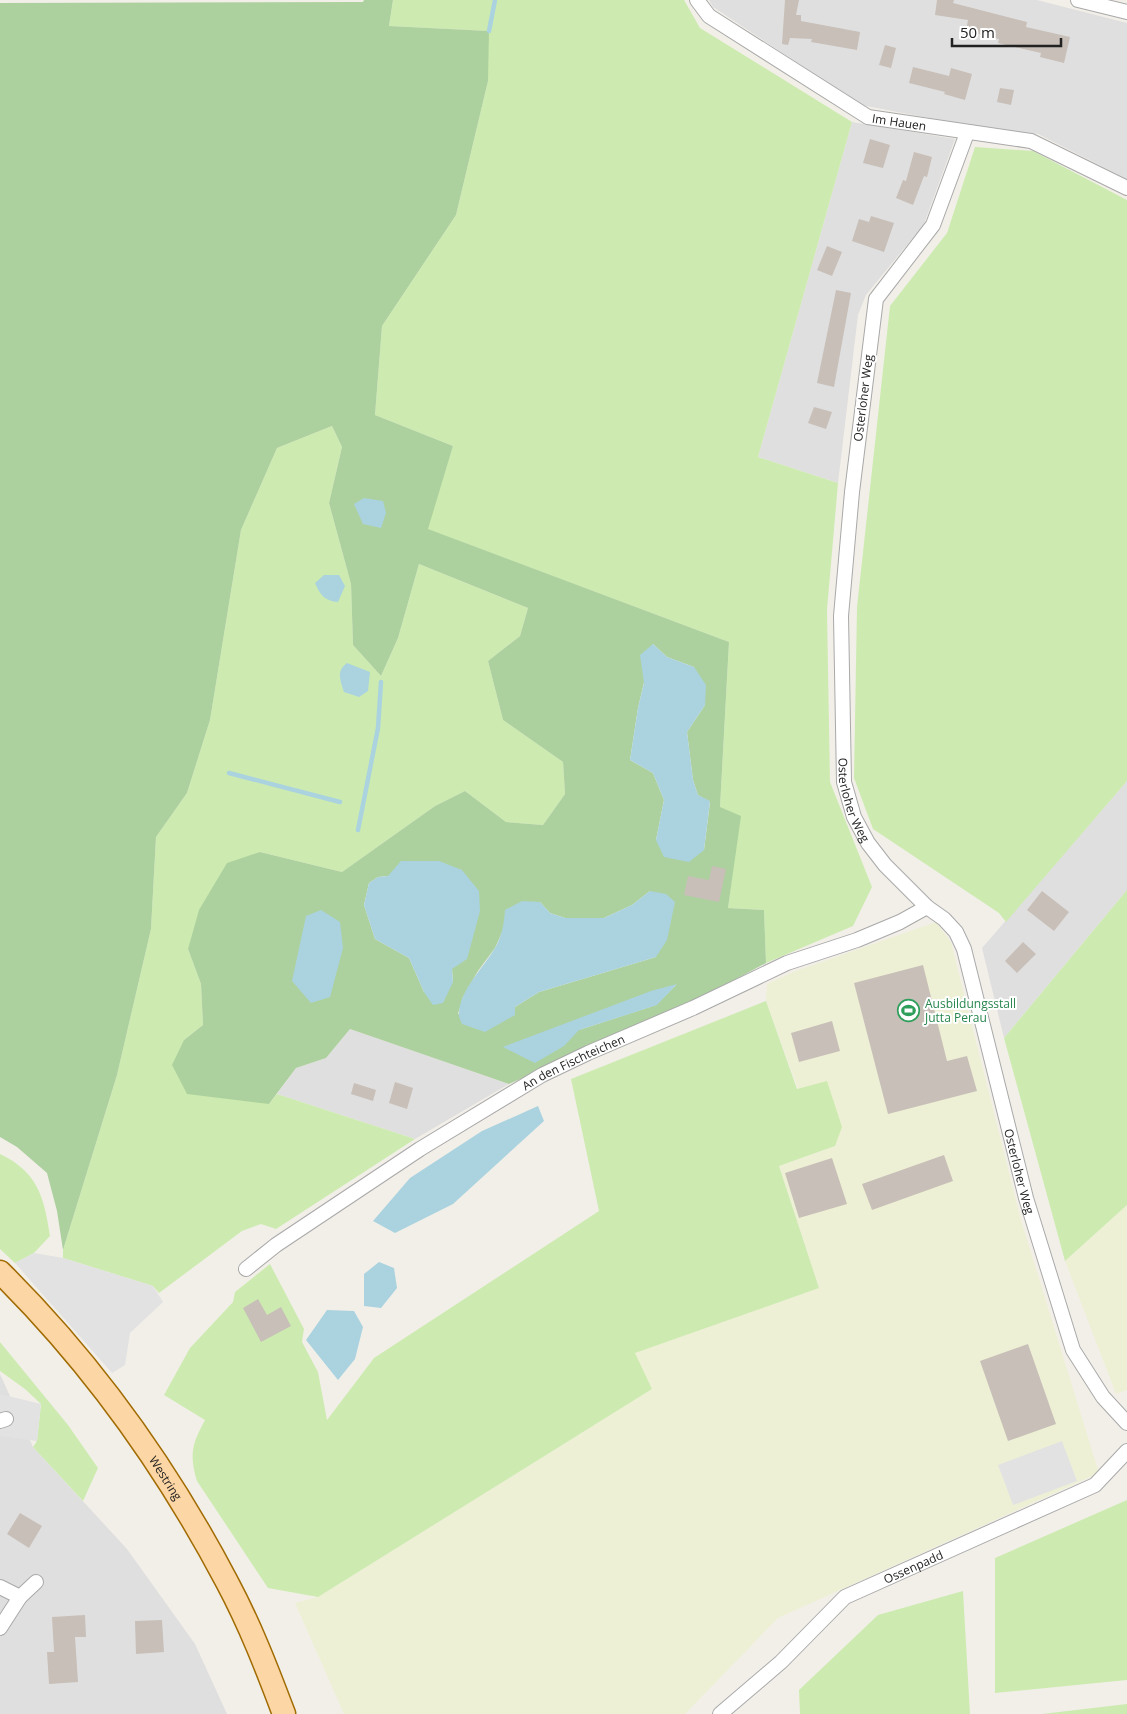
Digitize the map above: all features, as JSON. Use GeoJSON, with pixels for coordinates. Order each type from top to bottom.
{"type":"FeatureCollection","features":[{"type":"Feature","properties":{"kind":"main road","name":"Westring"},"geometry":{"type":"LineString","coordinates":[[0,1272],[63,1338],[134,1429],[172,1485],[228,1584],[260,1653],[284,1714]]}},
{"type":"Feature","properties":{"kind":"street","name":"Im Hauen"},"geometry":{"type":"LineString","coordinates":[[697,0],[709,16],[868,117],[1031,141],[1127,188]]}},
{"type":"Feature","properties":{"kind":"street"},"geometry":{"type":"LineString","coordinates":[[1078,0],[1127,12]]}},
{"type":"Feature","properties":{"kind":"street","name":"Osterloher Weg"},"geometry":{"type":"LineString","coordinates":[[967,133],[932,225],[876,299],[852,492],[841,616],[844,782],[854,817],[868,843],[885,864],[927,907],[944,919],[956,932],[964,949],[1026,1198],[1073,1350],[1103,1397],[1127,1423]]}},
{"type":"Feature","properties":{"kind":"street","name":"An den Fischteichen"},"geometry":{"type":"LineString","coordinates":[[246,1269],[276,1245],[420,1149],[542,1075],[693,1008],[787,963],[856,940],[900,922],[927,907]]}},
{"type":"Feature","properties":{"kind":"street","name":"Ossenpadd"},"geometry":{"type":"LineString","coordinates":[[720,1714],[781,1662],[845,1597],[1095,1485],[1127,1451]]}},
{"type":"Feature","properties":{"kind":"street"},"geometry":{"type":"LineString","coordinates":[[0,1628],[20,1598],[36,1582]]}},
{"type":"Feature","properties":{"kind":"street"},"geometry":{"type":"LineString","coordinates":[[0,1586],[20,1598]]}},
{"type":"Feature","properties":{"kind":"shaded area"},"geometry":{"type":"Polygon","coordinates":[[[709,0],[1037,0],[1127,23],[1127,179],[1038,134],[991,130],[861,105],[713,7],[709,0]]]}},
{"type":"Feature","properties":{"kind":"shaded area"},"geometry":{"type":"Polygon","coordinates":[[[852,122],[955,139],[924,224],[866,295],[858,315],[838,483],[758,457],[852,122]]]}},
{"type":"Feature","properties":{"kind":"shaded area"},"geometry":{"type":"Polygon","coordinates":[[[1127,781],[1127,890],[1004,1038],[982,948],[1127,781]]]}},
{"type":"Feature","properties":{"kind":"shaded area"},"geometry":{"type":"Polygon","coordinates":[[[350,1029],[509,1084],[415,1139],[277,1094],[296,1068],[326,1058],[350,1029]]]}},
{"type":"Feature","properties":{"kind":"shaded area"},"geometry":{"type":"Polygon","coordinates":[[[34,1253],[63,1258],[153,1286],[163,1302],[130,1333],[125,1365],[112,1373],[15,1263],[34,1253]]]}},
{"type":"Feature","properties":{"kind":"shaded area"},"geometry":{"type":"Polygon","coordinates":[[[0,1374],[33,1447],[127,1549],[195,1644],[227,1714],[0,1714],[0,1374]]]}},
{"type":"Feature","properties":{"kind":"shaded area"},"geometry":{"type":"Polygon","coordinates":[[[0,1394],[41,1404],[37,1441],[0,1436],[0,1394]]]}},
{"type":"Feature","properties":{"kind":"shaded area"},"geometry":{"type":"Polygon","coordinates":[[[1062,1441],[1077,1481],[1013,1505],[998,1465],[1062,1441]]]}},
{"type":"Feature","properties":{"kind":"green space"},"geometry":{"type":"Polygon","coordinates":[[[364,0],[393,0],[389,26],[489,31],[488,81],[456,215],[382,326],[375,415],[453,446],[428,529],[729,642],[720,807],[741,816],[728,908],[764,910],[766,963],[693,1002],[509,1084],[350,1029],[326,1058],[296,1068],[269,1104],[187,1094],[172,1065],[184,1040],[203,1025],[201,984],[188,949],[199,910],[227,863],[260,852],[342,872],[435,806],[465,791],[506,822],[543,825],[565,794],[563,762],[503,720],[488,661],[520,636],[528,608],[419,564],[398,638],[381,676],[353,645],[351,584],[329,503],[342,447],[332,426],[277,448],[241,530],[210,720],[187,793],[156,837],[151,929],[117,1075],[63,1250],[57,1211],[47,1173],[17,1147],[0,1137],[0,3],[363,2],[364,0]],[[653,644],[638,708],[630,760],[653,773],[664,800],[656,840],[704,850],[710,802],[698,795],[693,780],[687,732],[705,705],[694,667],[667,657],[653,644]],[[388,876],[378,877],[369,883],[364,905],[375,939],[409,958],[424,992],[453,982],[452,969],[388,876]],[[650,891],[632,905],[604,918],[565,918],[550,913],[540,902],[504,928],[495,948],[478,971],[463,997],[458,1014],[515,1007],[539,992],[656,957],[650,891]],[[676,985],[579,1030],[656,1005],[676,985]]]}},
{"type":"Feature","properties":{"kind":"green space"},"geometry":{"type":"Polygon","coordinates":[[[393,0],[684,0],[700,28],[852,122],[758,457],[838,483],[827,610],[830,782],[872,887],[853,926],[766,963],[764,910],[728,908],[733,869],[720,807],[729,642],[427,529],[453,446],[375,415],[382,326],[456,215],[488,81],[488,31],[389,26],[393,0]]]}},
{"type":"Feature","properties":{"kind":"green space"},"geometry":{"type":"Polygon","coordinates":[[[975,147],[1033,151],[1127,200],[1127,781],[1006,922],[999,913],[873,829],[854,778],[857,607],[890,306],[947,233],[975,147]]]}},
{"type":"Feature","properties":{"kind":"green space"},"geometry":{"type":"Polygon","coordinates":[[[332,426],[342,447],[329,503],[351,584],[353,645],[381,676],[398,638],[419,564],[528,608],[520,636],[488,661],[503,720],[563,762],[565,794],[543,825],[506,822],[465,791],[435,806],[342,872],[260,852],[188,949],[201,984],[203,1025],[184,1040],[269,1104],[277,1094],[415,1139],[276,1229],[261,1224],[242,1231],[159,1293],[153,1286],[63,1258],[63,1250],[117,1075],[151,929],[156,837],[187,793],[210,720],[241,530],[277,448],[332,426]]]}},
{"type":"Feature","properties":{"kind":"green space"},"geometry":{"type":"Polygon","coordinates":[[[1127,890],[1127,1205],[1065,1261],[1004,1038],[1127,890]]]}},
{"type":"Feature","properties":{"kind":"green space"},"geometry":{"type":"Polygon","coordinates":[[[936,922],[951,942],[1021,1220],[1099,1473],[778,1618],[685,1714],[344,1714],[295,1603],[318,1597],[652,1389],[634,1353],[819,1288],[779,1166],[835,1146],[798,1089],[766,1001],[767,984],[793,972],[936,922]]]}},
{"type":"Feature","properties":{"kind":"green space"},"geometry":{"type":"Polygon","coordinates":[[[766,1001],[797,1089],[827,1081],[842,1127],[835,1146],[779,1166],[819,1288],[635,1353],[652,1389],[318,1597],[268,1588],[197,1481],[193,1463],[193,1449],[205,1420],[164,1395],[190,1348],[233,1302],[235,1292],[270,1264],[304,1329],[302,1342],[318,1372],[327,1420],[374,1358],[599,1211],[571,1079],[766,1001]]]}},
{"type":"Feature","properties":{"kind":"green space"},"geometry":{"type":"Polygon","coordinates":[[[0,1154],[23,1169],[37,1187],[45,1209],[50,1236],[34,1253],[15,1263],[0,1249],[0,1154]]]}},
{"type":"Feature","properties":{"kind":"green space"},"geometry":{"type":"Polygon","coordinates":[[[1127,1205],[1127,1390],[1116,1394],[1065,1261],[1127,1205]]]}},
{"type":"Feature","properties":{"kind":"green space"},"geometry":{"type":"Polygon","coordinates":[[[0,1342],[68,1425],[98,1468],[83,1501],[33,1447],[37,1441],[41,1404],[25,1389],[0,1371],[0,1342]]]}},
{"type":"Feature","properties":{"kind":"green space"},"geometry":{"type":"Polygon","coordinates":[[[1127,1500],[1127,1680],[995,1693],[995,1558],[1127,1500]]]}},
{"type":"Feature","properties":{"kind":"green space"},"geometry":{"type":"Polygon","coordinates":[[[963,1591],[970,1714],[800,1714],[799,1690],[878,1615],[963,1591]]]}},
{"type":"Feature","properties":{"kind":"green space"},"geometry":{"type":"Polygon","coordinates":[[[1127,1704],[1127,1714],[1042,1714],[1127,1704]]]}},
{"type":"Feature","properties":{"kind":"water"},"geometry":{"type":"Polygon","coordinates":[[[364,498],[383,501],[386,513],[381,528],[363,524],[354,504],[364,498]]]}},
{"type":"Feature","properties":{"kind":"water"},"geometry":{"type":"Polygon","coordinates":[[[324,575],[339,575],[345,586],[338,602],[326,599],[317,587],[315,583],[324,575]]]}},
{"type":"Feature","properties":{"kind":"water"},"geometry":{"type":"Polygon","coordinates":[[[653,644],[667,657],[694,667],[706,685],[705,705],[687,732],[693,780],[698,795],[710,801],[704,850],[689,862],[664,857],[656,840],[664,800],[653,773],[630,760],[644,683],[640,655],[653,644]]]}},
{"type":"Feature","properties":{"kind":"water"},"geometry":{"type":"Polygon","coordinates":[[[347,663],[370,672],[368,691],[359,697],[344,692],[340,673],[347,663]]]}},
{"type":"Feature","properties":{"kind":"water"},"geometry":{"type":"Polygon","coordinates":[[[401,861],[439,861],[462,870],[479,891],[480,911],[467,959],[452,969],[453,982],[443,1003],[433,1005],[424,992],[409,958],[375,939],[364,905],[369,883],[378,877],[388,876],[401,861]]]}},
{"type":"Feature","properties":{"kind":"water"},"geometry":{"type":"Polygon","coordinates":[[[650,891],[666,894],[675,902],[667,940],[656,957],[539,992],[515,1007],[515,1015],[485,1032],[462,1024],[459,1017],[460,1004],[468,987],[497,943],[502,930],[505,910],[522,901],[540,902],[550,913],[565,918],[604,918],[632,905],[650,891]]]}},
{"type":"Feature","properties":{"kind":"water"},"geometry":{"type":"Polygon","coordinates":[[[321,910],[340,922],[343,948],[330,997],[311,1003],[292,981],[306,916],[321,910]]]}},
{"type":"Feature","properties":{"kind":"water"},"geometry":{"type":"Polygon","coordinates":[[[677,984],[657,1005],[579,1030],[564,1046],[535,1063],[503,1047],[651,991],[677,984]]]}},
{"type":"Feature","properties":{"kind":"water"},"geometry":{"type":"Polygon","coordinates":[[[538,1106],[544,1121],[453,1204],[395,1233],[373,1221],[410,1178],[482,1131],[538,1106]]]}},
{"type":"Feature","properties":{"kind":"water"},"geometry":{"type":"Polygon","coordinates":[[[379,1262],[394,1268],[397,1288],[381,1308],[364,1306],[364,1274],[379,1262]]]}},
{"type":"Feature","properties":{"kind":"water"},"geometry":{"type":"Polygon","coordinates":[[[327,1310],[354,1311],[363,1327],[355,1359],[338,1380],[306,1340],[327,1310]]]}},
{"type":"Feature","properties":{"kind":"building"},"geometry":{"type":"Polygon","coordinates":[[[785,0],[799,0],[796,15],[801,15],[801,21],[860,32],[857,50],[811,42],[812,39],[790,38],[788,45],[782,44],[785,0]]]}},
{"type":"Feature","properties":{"kind":"building"},"geometry":{"type":"Polygon","coordinates":[[[937,0],[954,0],[953,3],[1027,22],[1026,27],[1070,37],[1064,63],[1040,57],[1041,53],[998,43],[999,39],[966,31],[968,20],[935,15],[937,0]]]}},
{"type":"Feature","properties":{"kind":"building"},"geometry":{"type":"Polygon","coordinates":[[[885,45],[896,48],[891,68],[879,65],[885,45]]]}},
{"type":"Feature","properties":{"kind":"building"},"geometry":{"type":"Polygon","coordinates":[[[913,67],[949,76],[951,68],[972,74],[965,100],[944,94],[945,92],[909,83],[913,67]]]}},
{"type":"Feature","properties":{"kind":"building"},"geometry":{"type":"Polygon","coordinates":[[[1000,88],[1014,90],[1011,105],[997,102],[1000,88]]]}},
{"type":"Feature","properties":{"kind":"building"},"geometry":{"type":"Polygon","coordinates":[[[870,139],[890,145],[883,168],[863,163],[870,139]]]}},
{"type":"Feature","properties":{"kind":"building"},"geometry":{"type":"Polygon","coordinates":[[[914,152],[932,157],[927,177],[924,176],[913,205],[896,198],[903,180],[906,181],[914,152]]]}},
{"type":"Feature","properties":{"kind":"building"},"geometry":{"type":"Polygon","coordinates":[[[871,216],[894,223],[884,252],[852,241],[859,219],[869,222],[871,216]]]}},
{"type":"Feature","properties":{"kind":"building"},"geometry":{"type":"Polygon","coordinates":[[[827,246],[842,252],[832,276],[817,270],[827,246]]]}},
{"type":"Feature","properties":{"kind":"building"},"geometry":{"type":"Polygon","coordinates":[[[836,290],[851,293],[834,387],[817,383],[836,290]]]}},
{"type":"Feature","properties":{"kind":"building"},"geometry":{"type":"Polygon","coordinates":[[[814,407],[832,412],[826,429],[808,423],[814,407]]]}},
{"type":"Feature","properties":{"kind":"building"},"geometry":{"type":"Polygon","coordinates":[[[712,866],[726,869],[719,902],[684,895],[688,876],[709,880],[712,866]]]}},
{"type":"Feature","properties":{"kind":"building"},"geometry":{"type":"Polygon","coordinates":[[[1042,891],[1069,912],[1054,931],[1027,910],[1042,891]]]}},
{"type":"Feature","properties":{"kind":"building"},"geometry":{"type":"Polygon","coordinates":[[[1023,942],[1036,954],[1017,973],[1005,961],[1023,942]]]}},
{"type":"Feature","properties":{"kind":"building"},"geometry":{"type":"Polygon","coordinates":[[[923,965],[947,1061],[967,1056],[977,1091],[888,1114],[854,983],[923,965]]]}},
{"type":"Feature","properties":{"kind":"building"},"geometry":{"type":"Polygon","coordinates":[[[832,1021],[840,1051],[799,1062],[791,1033],[832,1021]]]}},
{"type":"Feature","properties":{"kind":"building"},"geometry":{"type":"Polygon","coordinates":[[[395,1082],[413,1088],[407,1109],[389,1103],[395,1082]]]}},
{"type":"Feature","properties":{"kind":"building"},"geometry":{"type":"Polygon","coordinates":[[[354,1083],[376,1090],[373,1101],[351,1094],[354,1083]]]}},
{"type":"Feature","properties":{"kind":"building"},"geometry":{"type":"Polygon","coordinates":[[[944,1155],[953,1181],[872,1210],[862,1184],[944,1155]]]}},
{"type":"Feature","properties":{"kind":"building"},"geometry":{"type":"Polygon","coordinates":[[[832,1158],[847,1204],[799,1218],[785,1173],[832,1158]]]}},
{"type":"Feature","properties":{"kind":"building"},"geometry":{"type":"Polygon","coordinates":[[[258,1299],[267,1315],[281,1307],[291,1326],[261,1342],[243,1308],[258,1299]]]}},
{"type":"Feature","properties":{"kind":"building"},"geometry":{"type":"Polygon","coordinates":[[[1028,1344],[1056,1424],[1008,1441],[980,1361],[1028,1344]]]}},
{"type":"Feature","properties":{"kind":"building"},"geometry":{"type":"Polygon","coordinates":[[[20,1513],[42,1526],[29,1548],[7,1534],[20,1513]]]}},
{"type":"Feature","properties":{"kind":"building"},"geometry":{"type":"Polygon","coordinates":[[[85,1615],[86,1637],[75,1637],[78,1682],[49,1684],[47,1652],[54,1652],[52,1617],[85,1615]]]}},
{"type":"Feature","properties":{"kind":"building"},"geometry":{"type":"Polygon","coordinates":[[[162,1620],[164,1652],[136,1654],[135,1621],[162,1620]]]}},
{"type":"Feature","properties":{"kind":"waterway"},"geometry":{"type":"LineString","coordinates":[[489,31],[495,0]]}},
{"type":"Feature","properties":{"kind":"waterway"},"geometry":{"type":"LineString","coordinates":[[358,830],[378,728],[381,682]]}},
{"type":"Feature","properties":{"kind":"waterway"},"geometry":{"type":"LineString","coordinates":[[229,773],[340,802]]}},
{"type":"Feature","properties":{"kind":"place","name":"Ausbildungsstall Jutta Perau"},"geometry":{"type":"Point","coordinates":[909,1010]}}]}
